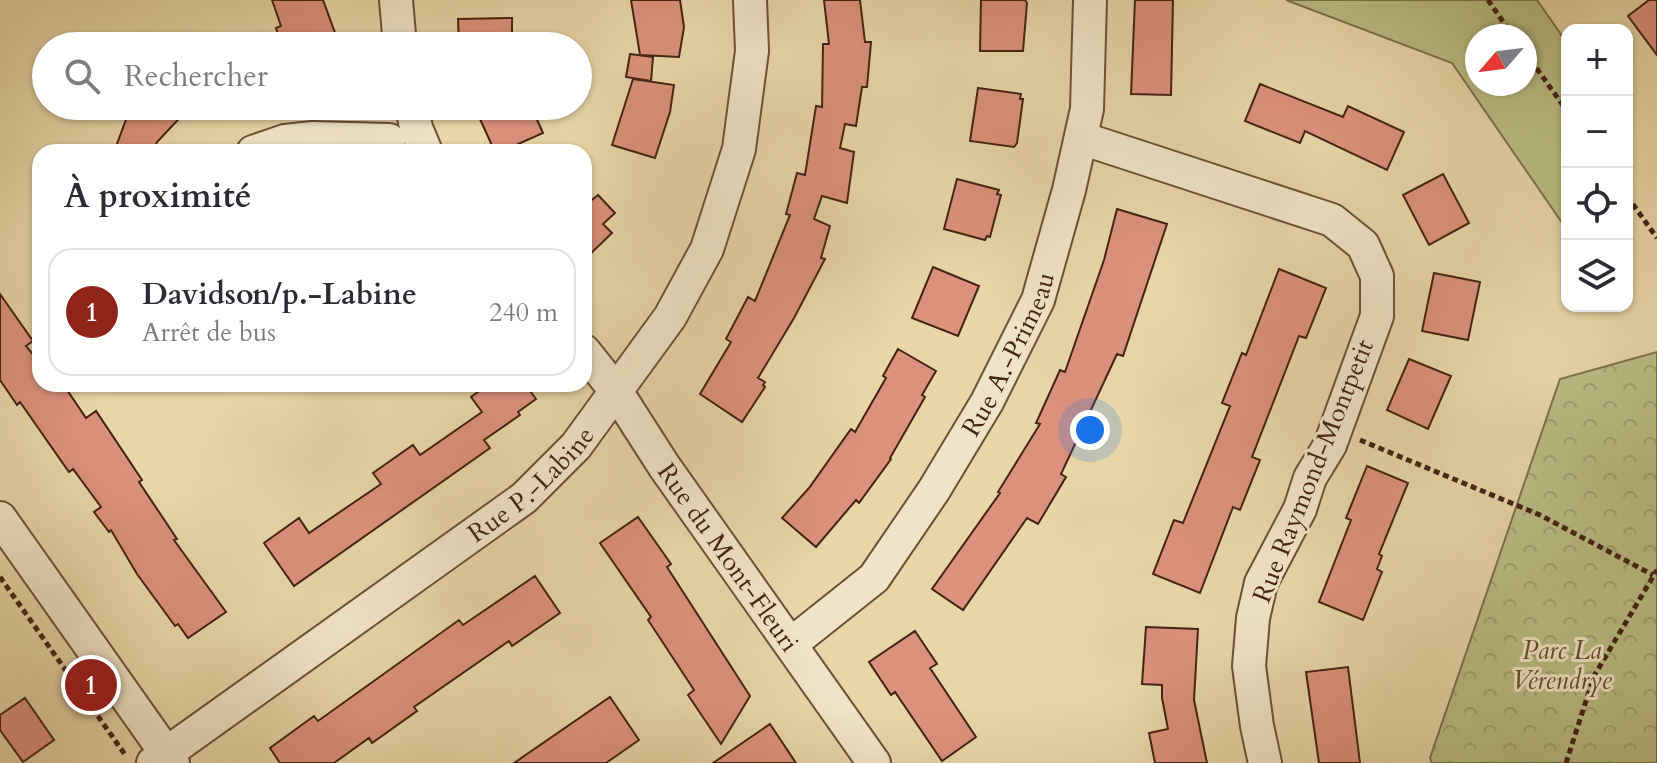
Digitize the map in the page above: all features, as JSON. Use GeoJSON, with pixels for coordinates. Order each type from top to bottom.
{"type":"FeatureCollection","features":[{"type":"Feature","properties":{"kind":"street"},"geometry":{"type":"LineString","coordinates":[[396,0],[399,32]]}},
{"type":"Feature","properties":{"kind":"street","name":"Rue P.-Labine"},"geometry":{"type":"LineString","coordinates":[[164,760],[524,498],[576,446],[670,317],[707,249],[739,149],[752,51],[750,0]]}},
{"type":"Feature","properties":{"kind":"street","name":"Rue A.-Primeau"},"geometry":{"type":"LineString","coordinates":[[791,644],[874,578],[934,490],[987,402],[1038,300],[1087,109],[1090,0]]}},
{"type":"Feature","properties":{"kind":"street"},"geometry":{"type":"LineString","coordinates":[[276,144],[313,138],[404,135]]}},
{"type":"Feature","properties":{"kind":"street","name":"Rue Raymond-Montpetit"},"geometry":{"type":"LineString","coordinates":[[1081,138],[1332,220],[1363,245],[1377,276],[1377,316],[1330,445],[1310,478],[1300,509],[1261,583],[1253,618],[1249,666],[1265,763]]}},
{"type":"Feature","properties":{"kind":"street","name":"Rue du Mont-Fleuri"},"geometry":{"type":"LineString","coordinates":[[592,361],[616,391],[664,466],[874,763]]}},
{"type":"Feature","properties":{"kind":"street"},"geometry":{"type":"LineString","coordinates":[[0,518],[164,760]]}},
{"type":"Feature","properties":{"kind":"path"},"geometry":{"type":"LineString","coordinates":[[1488,0],[1505,24]]}},
{"type":"Feature","properties":{"kind":"path"},"geometry":{"type":"LineString","coordinates":[[1537,69],[1561,103]]}},
{"type":"Feature","properties":{"kind":"path"},"geometry":{"type":"LineString","coordinates":[[1633,204],[1657,238]]}},
{"type":"Feature","properties":{"kind":"path"},"geometry":{"type":"LineString","coordinates":[[1335,429],[1540,515],[1655,572],[1594,676],[1566,763]]}},
{"type":"Feature","properties":{"kind":"path"},"geometry":{"type":"LineString","coordinates":[[0,577],[131,763]]}},
{"type":"Feature","properties":{"kind":"green space"},"geometry":{"type":"Polygon","coordinates":[[[1286,0],[1537,0],[1561,34],[1561,221],[1475,96],[1537,96],[1537,24],[1465,24],[1465,82],[1452,63],[1286,0]]]}},
{"type":"Feature","properties":{"kind":"green space","name":"Parc La Vérendrye"},"geometry":{"type":"Polygon","coordinates":[[[1657,352],[1657,763],[1432,763],[1430,758],[1560,379],[1657,352]]]}},
{"type":"Feature","properties":{"kind":"building"},"geometry":{"type":"Polygon","coordinates":[[[272,0],[323,0],[335,32],[277,32],[276,28],[281,26],[272,0]]]}},
{"type":"Feature","properties":{"kind":"building"},"geometry":{"type":"Polygon","coordinates":[[[631,0],[680,0],[684,27],[679,57],[640,55],[631,0]]]}},
{"type":"Feature","properties":{"kind":"building"},"geometry":{"type":"Polygon","coordinates":[[[824,0],[860,0],[865,42],[871,42],[867,87],[862,87],[856,126],[845,124],[840,148],[854,152],[847,203],[822,196],[814,219],[830,226],[821,258],[825,259],[758,378],[765,382],[765,387],[742,422],[700,394],[731,342],[726,339],[748,297],[755,301],[790,215],[786,214],[797,173],[805,175],[816,106],[822,107],[823,44],[829,44],[824,0]]]}},
{"type":"Feature","properties":{"kind":"building"},"geometry":{"type":"Polygon","coordinates":[[[981,0],[1025,0],[1023,51],[980,51],[981,0]]]}},
{"type":"Feature","properties":{"kind":"building"},"geometry":{"type":"Polygon","coordinates":[[[1135,0],[1173,0],[1171,95],[1131,94],[1135,0]]]}},
{"type":"Feature","properties":{"kind":"building"},"geometry":{"type":"Polygon","coordinates":[[[1649,0],[1657,0],[1657,55],[1628,16],[1649,0]]]}},
{"type":"Feature","properties":{"kind":"building"},"geometry":{"type":"Polygon","coordinates":[[[512,18],[512,32],[458,32],[458,19],[512,18]]]}},
{"type":"Feature","properties":{"kind":"building"},"geometry":{"type":"Polygon","coordinates":[[[630,54],[653,57],[651,81],[626,77],[630,54]]]}},
{"type":"Feature","properties":{"kind":"building"},"geometry":{"type":"Polygon","coordinates":[[[633,79],[674,85],[670,112],[655,158],[612,145],[633,79]]]}},
{"type":"Feature","properties":{"kind":"building"},"geometry":{"type":"Polygon","coordinates":[[[1260,84],[1343,117],[1348,106],[1404,132],[1387,170],[1305,131],[1300,143],[1245,121],[1260,84]]]}},
{"type":"Feature","properties":{"kind":"building"},"geometry":{"type":"Polygon","coordinates":[[[978,88],[1021,94],[1020,99],[1023,99],[1014,147],[970,141],[978,88]]]}},
{"type":"Feature","properties":{"kind":"building"},"geometry":{"type":"Polygon","coordinates":[[[126,120],[178,120],[156,144],[117,144],[126,120]]]}},
{"type":"Feature","properties":{"kind":"building"},"geometry":{"type":"Polygon","coordinates":[[[480,120],[537,120],[543,133],[518,144],[491,144],[480,120]]]}},
{"type":"Feature","properties":{"kind":"building"},"geometry":{"type":"Polygon","coordinates":[[[1443,174],[1469,223],[1429,245],[1403,195],[1443,174]]]}},
{"type":"Feature","properties":{"kind":"building"},"geometry":{"type":"Polygon","coordinates":[[[957,179],[999,190],[997,194],[1001,195],[990,237],[987,236],[985,240],[944,229],[957,179]]]}},
{"type":"Feature","properties":{"kind":"building"},"geometry":{"type":"Polygon","coordinates":[[[598,195],[615,213],[603,224],[612,233],[592,252],[592,200],[598,195]]]}},
{"type":"Feature","properties":{"kind":"building"},"geometry":{"type":"Polygon","coordinates":[[[1117,209],[1167,224],[1123,356],[1117,354],[1061,474],[1066,477],[1038,524],[1027,518],[963,610],[932,589],[1000,493],[1040,424],[1036,423],[1060,370],[1065,372],[1104,260],[1117,209]]]}},
{"type":"Feature","properties":{"kind":"building"},"geometry":{"type":"Polygon","coordinates":[[[933,267],[979,286],[958,336],[912,318],[933,267]]]}},
{"type":"Feature","properties":{"kind":"building"},"geometry":{"type":"Polygon","coordinates":[[[1279,269],[1326,288],[1306,338],[1299,336],[1252,457],[1260,460],[1240,510],[1233,507],[1200,593],[1153,574],[1174,520],[1183,523],[1230,406],[1222,403],[1242,353],[1246,355],[1279,269]]]}},
{"type":"Feature","properties":{"kind":"building"},"geometry":{"type":"Polygon","coordinates":[[[1434,273],[1480,282],[1468,340],[1422,331],[1434,273]]]}},
{"type":"Feature","properties":{"kind":"building"},"geometry":{"type":"Polygon","coordinates":[[[0,294],[32,340],[26,346],[32,353],[32,392],[68,392],[86,418],[96,411],[142,480],[139,482],[177,539],[174,540],[226,612],[188,638],[178,624],[175,626],[137,574],[111,530],[109,532],[94,512],[101,507],[73,469],[69,472],[20,402],[17,405],[0,380],[0,294]]]}},
{"type":"Feature","properties":{"kind":"building"},"geometry":{"type":"Polygon","coordinates":[[[898,349],[936,371],[891,459],[859,503],[856,500],[816,547],[782,518],[809,488],[851,429],[855,432],[886,378],[883,376],[898,349]]]}},
{"type":"Feature","properties":{"kind":"building"},"geometry":{"type":"Polygon","coordinates":[[[1409,359],[1451,376],[1428,429],[1387,410],[1409,359]]]}},
{"type":"Feature","properties":{"kind":"building"},"geometry":{"type":"Polygon","coordinates":[[[478,392],[531,392],[536,399],[518,412],[520,415],[484,440],[490,448],[294,586],[264,543],[299,518],[309,533],[381,484],[373,473],[413,445],[420,455],[482,412],[471,397],[478,392]]]}},
{"type":"Feature","properties":{"kind":"building"},"geometry":{"type":"Polygon","coordinates":[[[1367,466],[1408,483],[1379,554],[1382,556],[1377,569],[1382,572],[1363,620],[1319,602],[1351,520],[1346,518],[1367,466]]]}},
{"type":"Feature","properties":{"kind":"building"},"geometry":{"type":"Polygon","coordinates":[[[638,517],[671,564],[667,567],[750,696],[721,744],[688,695],[694,690],[648,620],[651,617],[600,543],[638,517]]]}},
{"type":"Feature","properties":{"kind":"building"},"geometry":{"type":"Polygon","coordinates":[[[535,576],[560,613],[512,646],[509,641],[414,707],[417,711],[372,743],[369,738],[334,763],[280,763],[270,748],[314,716],[318,721],[459,620],[463,625],[535,576]]]}},
{"type":"Feature","properties":{"kind":"building"},"geometry":{"type":"Polygon","coordinates":[[[1146,627],[1198,629],[1194,700],[1207,763],[1155,763],[1149,733],[1168,729],[1162,685],[1142,684],[1146,627]]]}},
{"type":"Feature","properties":{"kind":"building"},"geometry":{"type":"Polygon","coordinates":[[[915,631],[937,664],[930,668],[976,737],[942,761],[895,692],[891,695],[869,662],[915,631]]]}},
{"type":"Feature","properties":{"kind":"building"},"geometry":{"type":"Polygon","coordinates":[[[1348,667],[1360,763],[1319,763],[1306,672],[1348,667]]]}},
{"type":"Feature","properties":{"kind":"building"},"geometry":{"type":"Polygon","coordinates":[[[610,697],[639,740],[606,763],[514,763],[610,697]]]}},
{"type":"Feature","properties":{"kind":"building"},"geometry":{"type":"Polygon","coordinates":[[[25,698],[54,740],[23,762],[0,730],[0,715],[25,698]]]}},
{"type":"Feature","properties":{"kind":"building"},"geometry":{"type":"Polygon","coordinates":[[[770,724],[796,763],[713,763],[770,724]]]}},
{"type":"Feature","properties":{"kind":"place","name":"Davidson/p.-Labine"},"geometry":{"type":"Point","coordinates":[91,685]}}]}
